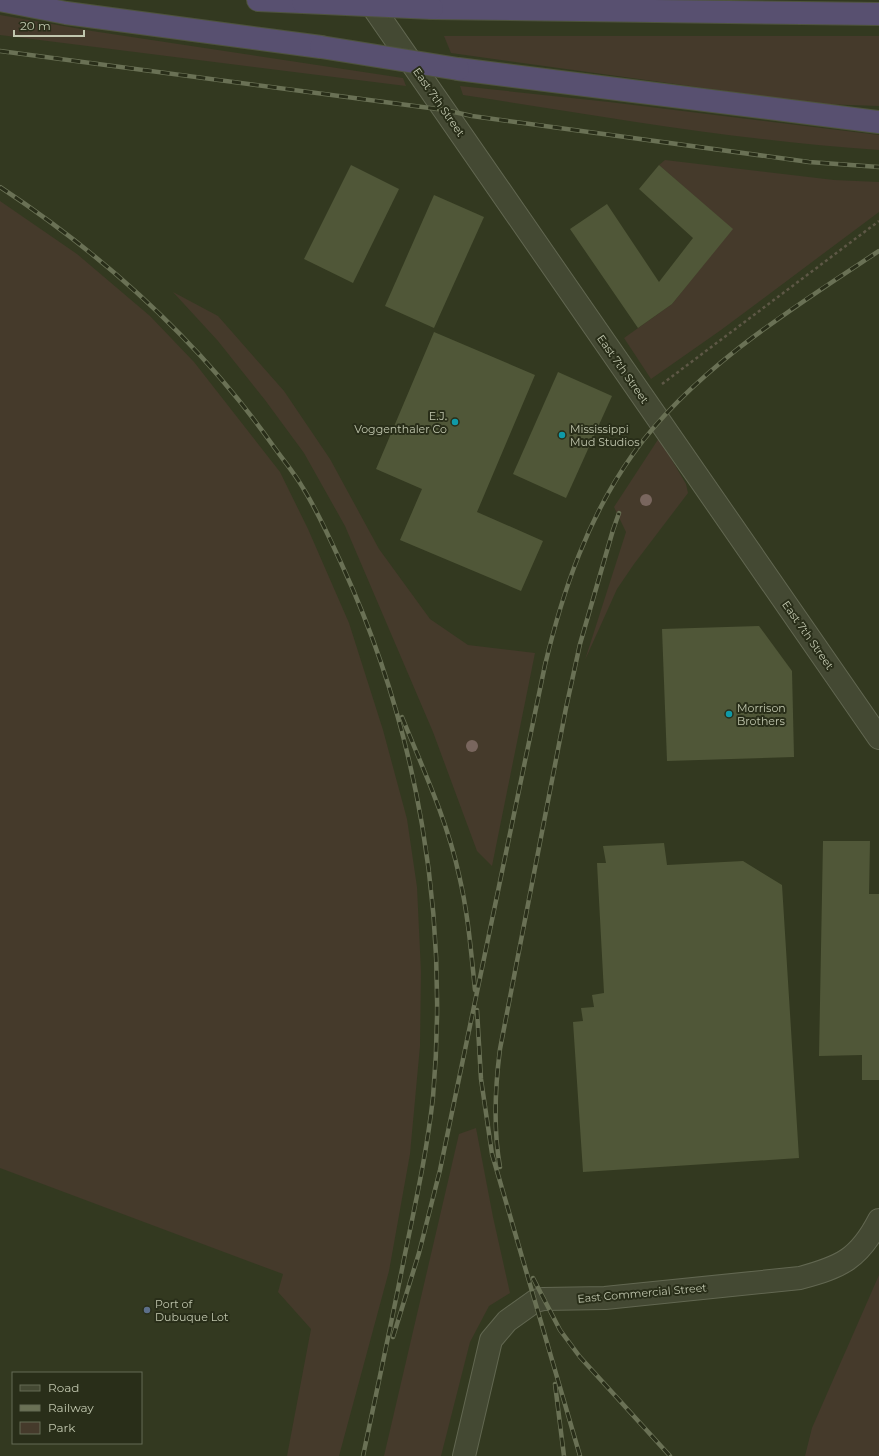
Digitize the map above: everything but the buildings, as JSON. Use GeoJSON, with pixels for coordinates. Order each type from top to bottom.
{"type":"FeatureCollection","features":[{"type":"Feature","properties":{"kind":"highway"},"geometry":{"type":"LineString","coordinates":[[0,0],[66,13],[322,47],[458,69],[879,122]]}},
{"type":"Feature","properties":{"kind":"highway"},"geometry":{"type":"LineString","coordinates":[[258,0],[432,8],[879,14]]}},
{"type":"Feature","properties":{"kind":"street","name":"East 7th Street"},"geometry":{"type":"LineString","coordinates":[[368,0],[879,738]]}},
{"type":"Feature","properties":{"kind":"street","name":"East Commercial Street"},"geometry":{"type":"LineString","coordinates":[[464,1456],[491,1340],[506,1321],[535,1301],[543,1299],[605,1298],[800,1278],[827,1271],[849,1260],[869,1239],[879,1220]]}},
{"type":"Feature","properties":{"kind":"path"},"geometry":{"type":"LineString","coordinates":[[643,398],[879,221]]}},
{"type":"Feature","properties":{"kind":"green space"},"geometry":{"type":"Polygon","coordinates":[[[0,15],[92,31],[403,78],[406,86],[0,35],[0,15]]]}},
{"type":"Feature","properties":{"kind":"green space"},"geometry":{"type":"Polygon","coordinates":[[[444,36],[879,36],[879,106],[820,104],[451,53],[444,36]]]}},
{"type":"Feature","properties":{"kind":"green space"},"geometry":{"type":"Polygon","coordinates":[[[460,86],[609,102],[879,135],[879,150],[775,141],[619,119],[463,95],[460,86]]]}},
{"type":"Feature","properties":{"kind":"green space"},"geometry":{"type":"Polygon","coordinates":[[[665,160],[834,180],[879,182],[879,212],[721,330],[651,379],[624,338],[672,304],[732,229],[659,165],[665,160]]]}},
{"type":"Feature","properties":{"kind":"green space"},"geometry":{"type":"Polygon","coordinates":[[[0,201],[77,254],[150,316],[194,362],[280,472],[308,529],[349,623],[383,730],[407,819],[417,887],[421,972],[420,1046],[410,1154],[389,1271],[339,1456],[287,1456],[311,1329],[278,1292],[283,1274],[0,1168],[0,201]]]}},
{"type":"Feature","properties":{"kind":"green space"},"geometry":{"type":"Polygon","coordinates":[[[173,292],[218,316],[284,391],[330,459],[379,549],[430,619],[468,645],[535,653],[492,866],[477,851],[433,732],[345,526],[304,453],[265,400],[218,341],[173,292]]]}},
{"type":"Feature","properties":{"kind":"green space"},"geometry":{"type":"Polygon","coordinates":[[[659,438],[686,484],[688,493],[617,589],[585,660],[626,532],[614,507],[659,438]]]}},
{"type":"Feature","properties":{"kind":"green space"},"geometry":{"type":"Polygon","coordinates":[[[476,1128],[493,1217],[510,1293],[489,1306],[470,1342],[441,1456],[384,1456],[459,1134],[476,1128]]]}},
{"type":"Feature","properties":{"kind":"green space"},"geometry":{"type":"Polygon","coordinates":[[[879,1275],[879,1456],[805,1456],[812,1428],[879,1275]]]}},
{"type":"Feature","properties":{"kind":"railway"},"geometry":{"type":"LineString","coordinates":[[0,51],[445,110],[472,116],[809,162],[879,167]]}},
{"type":"Feature","properties":{"kind":"railway"},"geometry":{"type":"LineString","coordinates":[[0,187],[77,243],[149,304],[183,337],[246,409],[296,478],[319,516],[342,565],[368,628],[391,692],[408,758],[422,825],[431,892],[436,960],[437,1029],[433,1097],[424,1158],[363,1456]]}},
{"type":"Feature","properties":{"kind":"railway"},"geometry":{"type":"LineString","coordinates":[[393,1337],[419,1253],[440,1170],[545,665],[560,609],[590,529],[617,478],[633,454],[657,423],[685,395],[747,342],[813,295],[879,251]]}},
{"type":"Feature","properties":{"kind":"railway"},"geometry":{"type":"LineString","coordinates":[[500,1167],[496,1138],[497,1078],[500,1049],[566,708],[580,644],[619,513]]}},
{"type":"Feature","properties":{"kind":"railway"},"geometry":{"type":"LineString","coordinates":[[402,717],[434,795],[454,855],[467,918],[475,990]]}},
{"type":"Feature","properties":{"kind":"railway"},"geometry":{"type":"LineString","coordinates":[[477,1010],[481,1079],[492,1154],[580,1456]]}},
{"type":"Feature","properties":{"kind":"railway"},"geometry":{"type":"LineString","coordinates":[[533,1278],[560,1330],[580,1357],[670,1456]]}},
{"type":"Feature","properties":{"kind":"railway"},"geometry":{"type":"LineString","coordinates":[[555,1384],[564,1456]]}},
{"type":"Feature","properties":{"kind":"place","name":"E.J. Voggenthaler Co"},"geometry":{"type":"Point","coordinates":[455,422]}},
{"type":"Feature","properties":{"kind":"place","name":"Mississippi Mud Studios"},"geometry":{"type":"Point","coordinates":[562,435]}},
{"type":"Feature","properties":{"kind":"place","name":"Morrison Brothers"},"geometry":{"type":"Point","coordinates":[729,714]}},
{"type":"Feature","properties":{"kind":"place","name":"Port of Dubuque Lot"},"geometry":{"type":"Point","coordinates":[147,1310]}}]}
